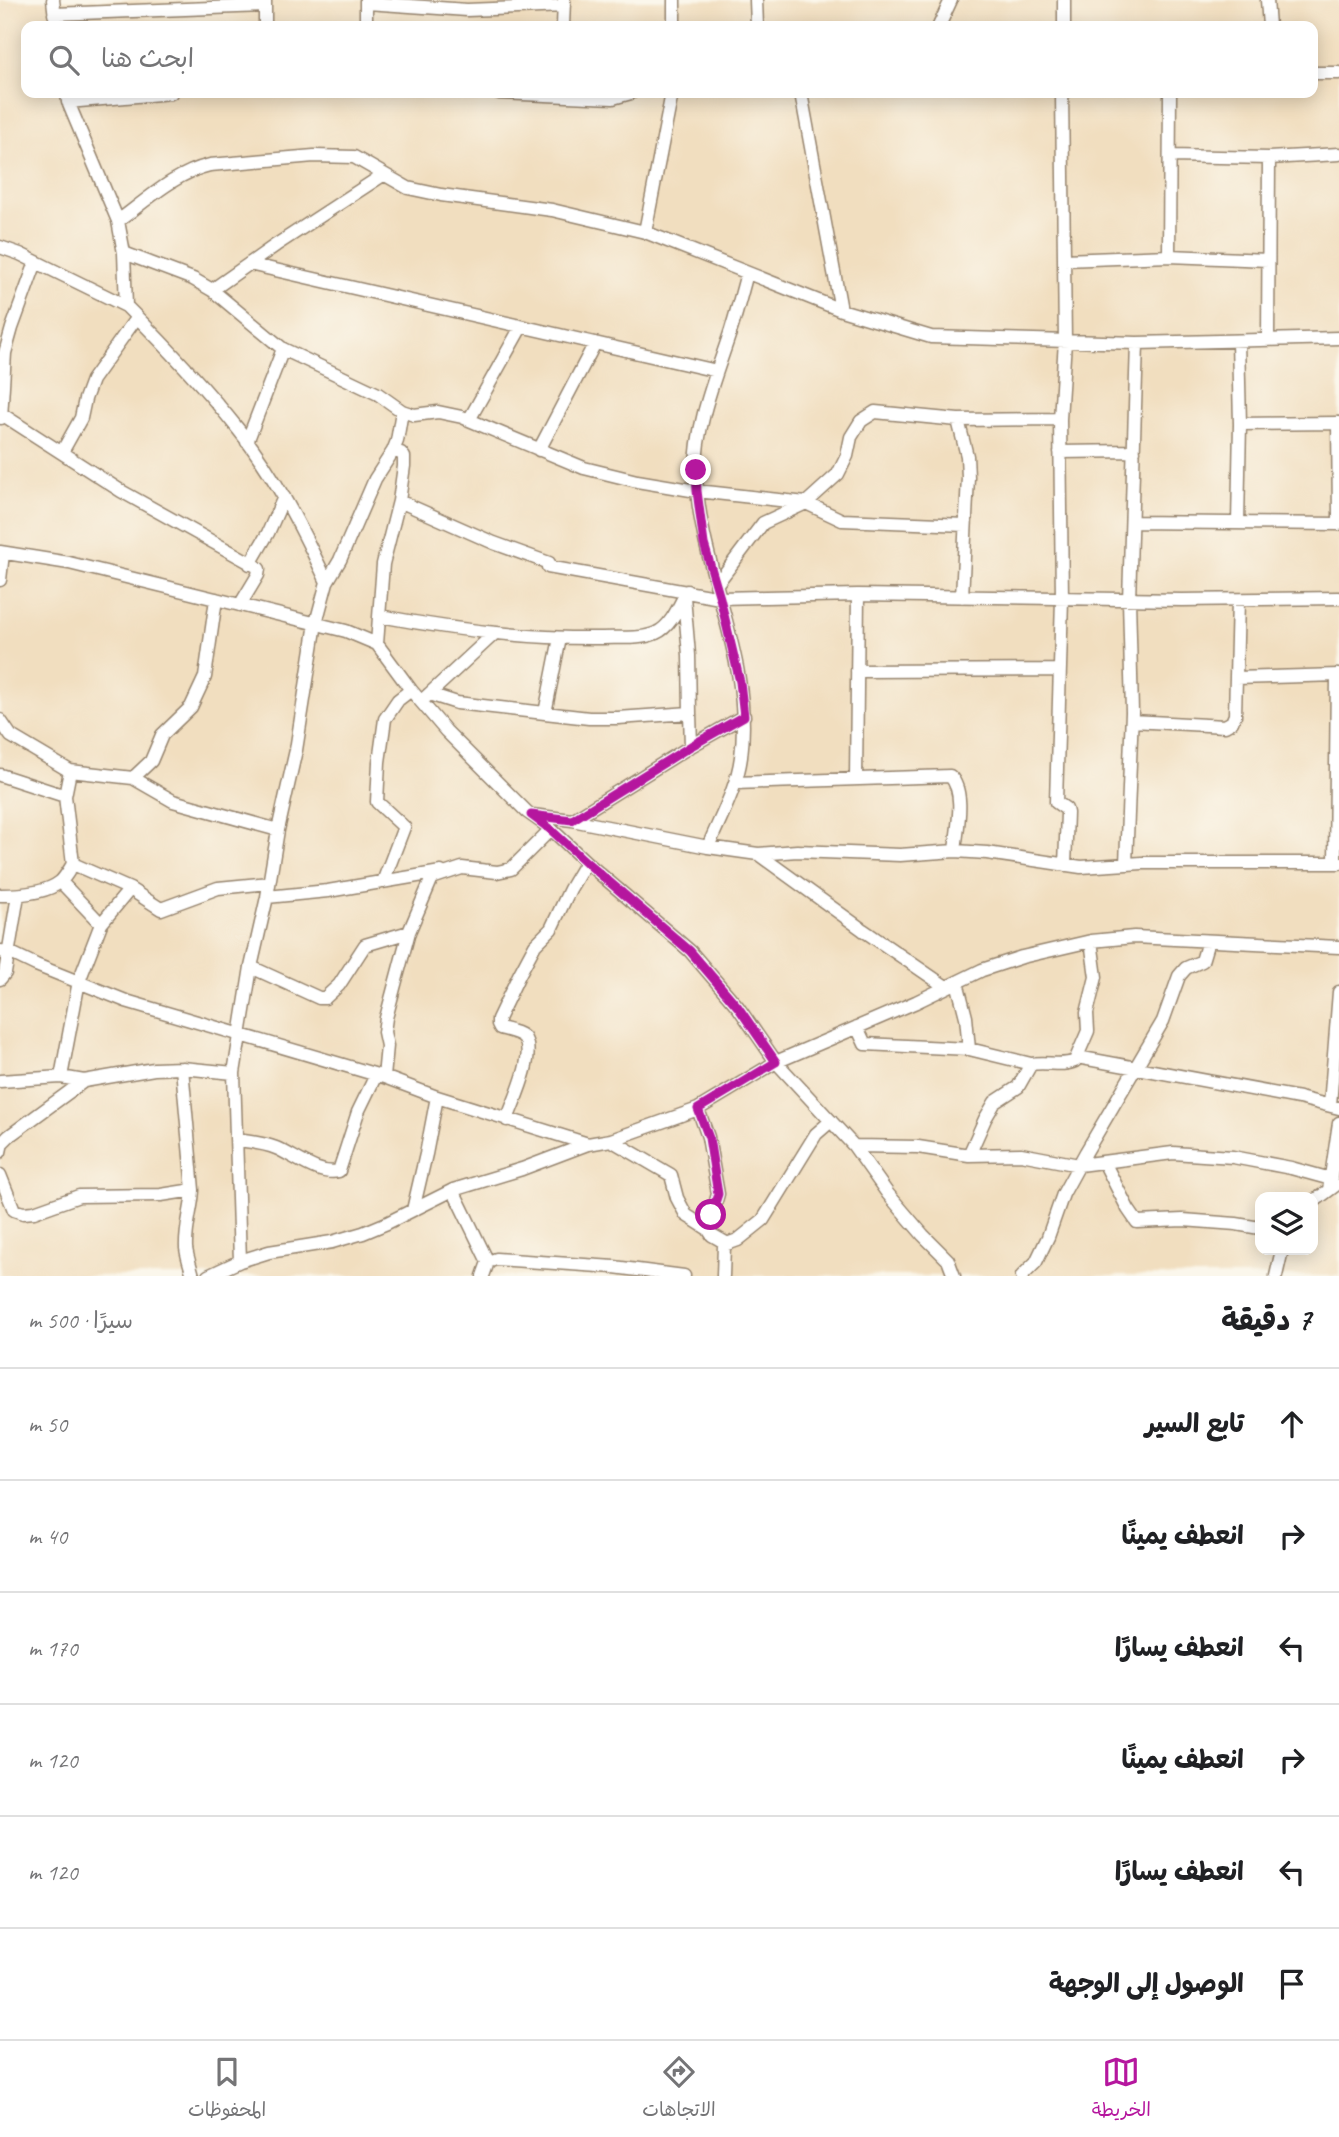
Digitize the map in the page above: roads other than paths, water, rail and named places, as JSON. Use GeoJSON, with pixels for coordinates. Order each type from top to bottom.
{"type":"FeatureCollection","features":[{"type":"Feature","properties":{"kind":"street"},"geometry":{"type":"LineString","coordinates":[[53,0],[55,20],[166,4],[265,3],[265,21]]}},
{"type":"Feature","properties":{"kind":"street"},"geometry":{"type":"LineString","coordinates":[[674,0],[674,21]]}},
{"type":"Feature","properties":{"kind":"street"},"geometry":{"type":"LineString","coordinates":[[755,0],[757,21]]}},
{"type":"Feature","properties":{"kind":"street"},"geometry":{"type":"LineString","coordinates":[[941,21],[951,0]]}},
{"type":"Feature","properties":{"kind":"street"},"geometry":{"type":"LineString","coordinates":[[1064,21],[1065,0]]}},
{"type":"Feature","properties":{"kind":"street"},"geometry":{"type":"LineString","coordinates":[[1267,0],[1269,21]]}},
{"type":"Feature","properties":{"kind":"street"},"geometry":{"type":"LineString","coordinates":[[366,21],[367,1],[467,5],[564,3],[563,21]]}},
{"type":"Feature","properties":{"kind":"street"},"geometry":{"type":"LineString","coordinates":[[1318,73],[1339,73]]}},
{"type":"Feature","properties":{"kind":"street"},"geometry":{"type":"LineString","coordinates":[[68,98],[118,221],[124,253],[127,306]]}},
{"type":"Feature","properties":{"kind":"street"},"geometry":{"type":"LineString","coordinates":[[645,232],[671,98]]}},
{"type":"Feature","properties":{"kind":"street"},"geometry":{"type":"LineString","coordinates":[[802,98],[841,310]]}},
{"type":"Feature","properties":{"kind":"street"},"geometry":{"type":"LineString","coordinates":[[1062,98],[1065,341],[1059,419],[1062,599],[1056,802],[1066,809],[1067,813],[1065,865]]}},
{"type":"Feature","properties":{"kind":"street"},"geometry":{"type":"LineString","coordinates":[[1169,256],[1170,98]]}},
{"type":"Feature","properties":{"kind":"street"},"geometry":{"type":"LineString","coordinates":[[1170,156],[1269,158],[1339,154]]}},
{"type":"Feature","properties":{"kind":"street"},"geometry":{"type":"LineString","coordinates":[[118,221],[178,177],[195,169],[210,165],[314,156],[354,157],[408,188],[552,210],[645,232],[841,310],[931,337],[1137,342],[1339,338]]}},
{"type":"Feature","properties":{"kind":"street"},"geometry":{"type":"LineString","coordinates":[[1268,340],[1269,158]]}},
{"type":"Feature","properties":{"kind":"street"},"geometry":{"type":"LineString","coordinates":[[212,290],[383,175]]}},
{"type":"Feature","properties":{"kind":"street"},"geometry":{"type":"LineString","coordinates":[[0,247],[127,306],[168,348],[239,430],[284,497],[327,582]]}},
{"type":"Feature","properties":{"kind":"street"},"geometry":{"type":"LineString","coordinates":[[124,253],[193,279],[212,290],[283,349],[378,394],[402,411],[414,415],[438,412],[469,420],[584,468],[637,481],[697,491],[806,503],[842,520],[965,525]]}},
{"type":"Feature","properties":{"kind":"street"},"geometry":{"type":"LineString","coordinates":[[1064,260],[1169,256],[1268,260]]}},
{"type":"Feature","properties":{"kind":"street"},"geometry":{"type":"LineString","coordinates":[[36,262],[5,353],[1,416],[121,491],[256,566],[259,569],[258,575],[240,605]]}},
{"type":"Feature","properties":{"kind":"street"},"geometry":{"type":"LineString","coordinates":[[249,264],[717,371]]}},
{"type":"Feature","properties":{"kind":"street"},"geometry":{"type":"LineString","coordinates":[[708,847],[735,783],[741,758],[744,716],[740,682],[704,544],[696,470],[706,402],[747,273]]}},
{"type":"Feature","properties":{"kind":"street"},"geometry":{"type":"LineString","coordinates":[[62,453],[81,418],[92,380],[137,317]]}},
{"type":"Feature","properties":{"kind":"street"},"geometry":{"type":"LineString","coordinates":[[469,420],[521,327]]}},
{"type":"Feature","properties":{"kind":"street"},"geometry":{"type":"LineString","coordinates":[[1238,341],[1238,523]]}},
{"type":"Feature","properties":{"kind":"street"},"geometry":{"type":"LineString","coordinates":[[1126,864],[1132,721],[1129,600],[1137,342]]}},
{"type":"Feature","properties":{"kind":"street"},"geometry":{"type":"LineString","coordinates":[[539,450],[595,343]]}},
{"type":"Feature","properties":{"kind":"street"},"geometry":{"type":"LineString","coordinates":[[247,442],[283,349]]}},
{"type":"Feature","properties":{"kind":"street"},"geometry":{"type":"LineString","coordinates":[[240,1261],[234,1073],[251,967],[296,750],[316,623],[327,582],[340,560],[375,479],[393,451],[402,411]]}},
{"type":"Feature","properties":{"kind":"street"},"geometry":{"type":"LineString","coordinates":[[718,591],[763,523],[806,503],[838,474],[856,429],[861,421],[876,412],[958,421],[1059,419]]}},
{"type":"Feature","properties":{"kind":"street"},"geometry":{"type":"LineString","coordinates":[[958,421],[967,456],[962,597]]}},
{"type":"Feature","properties":{"kind":"street"},"geometry":{"type":"LineString","coordinates":[[1240,424],[1339,423],[1339,516]]}},
{"type":"Feature","properties":{"kind":"street"},"geometry":{"type":"LineString","coordinates":[[1060,452],[1134,450]]}},
{"type":"Feature","properties":{"kind":"street"},"geometry":{"type":"LineString","coordinates":[[377,645],[383,564],[399,501],[404,457],[393,451]]}},
{"type":"Feature","properties":{"kind":"street"},"geometry":{"type":"LineString","coordinates":[[250,564],[284,497]]}},
{"type":"Feature","properties":{"kind":"street"},"geometry":{"type":"LineString","coordinates":[[399,501],[494,544],[549,563],[548,567],[686,594],[718,591],[1129,600],[1339,598]]}},
{"type":"Feature","properties":{"kind":"street"},"geometry":{"type":"LineString","coordinates":[[1132,522],[1339,524]]}},
{"type":"Feature","properties":{"kind":"street"},"geometry":{"type":"LineString","coordinates":[[0,580],[2,552],[69,563],[346,631],[377,645],[411,690],[424,698],[589,718],[690,713]]}},
{"type":"Feature","properties":{"kind":"street"},"geometry":{"type":"LineString","coordinates":[[380,615],[439,627],[495,633],[560,638],[636,637],[657,633],[665,628],[686,594]]}},
{"type":"Feature","properties":{"kind":"street"},"geometry":{"type":"LineString","coordinates":[[686,594],[691,746]]}},
{"type":"Feature","properties":{"kind":"street"},"geometry":{"type":"LineString","coordinates":[[856,779],[858,595]]}},
{"type":"Feature","properties":{"kind":"street"},"geometry":{"type":"LineString","coordinates":[[133,778],[151,761],[162,735],[191,707],[205,677],[216,599]]}},
{"type":"Feature","properties":{"kind":"street"},"geometry":{"type":"LineString","coordinates":[[1132,721],[1224,726],[1232,722],[1235,715],[1238,600]]}},
{"type":"Feature","properties":{"kind":"street"},"geometry":{"type":"LineString","coordinates":[[424,698],[495,633]]}},
{"type":"Feature","properties":{"kind":"street"},"geometry":{"type":"LineString","coordinates":[[545,713],[560,638]]}},
{"type":"Feature","properties":{"kind":"street"},"geometry":{"type":"LineString","coordinates":[[858,671],[1059,670]]}},
{"type":"Feature","properties":{"kind":"street"},"geometry":{"type":"LineString","coordinates":[[531,815],[758,854],[797,852],[900,855],[955,850],[1081,867],[1126,864],[1337,863],[1338,675],[1236,678]]}},
{"type":"Feature","properties":{"kind":"street"},"geometry":{"type":"LineString","coordinates":[[383,881],[404,827],[377,802],[385,719],[398,700],[411,690]]}},
{"type":"Feature","properties":{"kind":"street"},"geometry":{"type":"LineString","coordinates":[[424,698],[446,732],[531,815],[690,951],[738,1007],[776,1062],[854,1146],[888,1194],[948,1260],[954,1276]]}},
{"type":"Feature","properties":{"kind":"street"},"geometry":{"type":"LineString","coordinates":[[572,820],[744,716]]}},
{"type":"Feature","properties":{"kind":"street"},"geometry":{"type":"LineString","coordinates":[[0,720],[11,736],[70,771],[133,778],[173,800],[278,830]]}},
{"type":"Feature","properties":{"kind":"street"},"geometry":{"type":"LineString","coordinates":[[0,895],[19,895],[49,888],[61,882],[73,864],[65,796],[70,771]]}},
{"type":"Feature","properties":{"kind":"street"},"geometry":{"type":"LineString","coordinates":[[0,775],[65,796]]}},
{"type":"Feature","properties":{"kind":"street"},"geometry":{"type":"LineString","coordinates":[[735,783],[950,776],[956,782],[960,794],[955,850]]}},
{"type":"Feature","properties":{"kind":"street"},"geometry":{"type":"LineString","coordinates":[[73,864],[130,889],[161,909],[218,888],[328,891],[462,868],[497,872],[511,869],[551,830]]}},
{"type":"Feature","properties":{"kind":"street"},"geometry":{"type":"LineString","coordinates":[[758,854],[863,930],[952,985],[966,1017],[969,1049]]}},
{"type":"Feature","properties":{"kind":"street"},"geometry":{"type":"LineString","coordinates":[[507,1120],[529,1058],[523,1036],[500,1028],[498,1019],[535,946],[551,929],[586,862]]}},
{"type":"Feature","properties":{"kind":"street"},"geometry":{"type":"LineString","coordinates":[[237,1140],[274,1147],[328,1172],[337,1172],[341,1168],[358,1112],[380,1076],[387,1046],[384,1032],[386,1018],[409,932],[432,878],[462,868]]}},
{"type":"Feature","properties":{"kind":"street"},"geometry":{"type":"LineString","coordinates":[[61,882],[102,924]]}},
{"type":"Feature","properties":{"kind":"street"},"geometry":{"type":"LineString","coordinates":[[61,1077],[79,981],[102,924],[130,889]]}},
{"type":"Feature","properties":{"kind":"street"},"geometry":{"type":"LineString","coordinates":[[0,979],[5,973],[5,951],[19,895]]}},
{"type":"Feature","properties":{"kind":"street"},"geometry":{"type":"LineString","coordinates":[[251,967],[319,998],[325,998],[339,985],[365,945],[409,932]]}},
{"type":"Feature","properties":{"kind":"street"},"geometry":{"type":"LineString","coordinates":[[208,1276],[240,1261],[269,1252],[332,1242],[363,1233],[453,1190],[523,1170],[588,1144],[611,1140],[698,1109],[776,1062],[982,970],[1021,957],[1091,940],[1134,937],[1339,947]]}},
{"type":"Feature","properties":{"kind":"street"},"geometry":{"type":"LineString","coordinates":[[857,1027],[865,1044],[969,1049],[1031,1064],[1070,1064],[1077,1057],[1088,1031],[1087,1013],[1096,977],[1091,940]]}},
{"type":"Feature","properties":{"kind":"street"},"geometry":{"type":"LineString","coordinates":[[1021,1276],[1036,1262],[1063,1194],[1163,1021],[1180,976],[1186,968],[1202,961],[1208,941]]}},
{"type":"Feature","properties":{"kind":"street"},"geometry":{"type":"LineString","coordinates":[[5,951],[126,1001],[380,1076],[507,1120],[588,1144]]}},
{"type":"Feature","properties":{"kind":"street"},"geometry":{"type":"LineString","coordinates":[[1077,1057],[1334,1107],[1339,992]]}},
{"type":"Feature","properties":{"kind":"street"},"geometry":{"type":"LineString","coordinates":[[969,1155],[996,1102],[1018,1087],[1031,1064]]}},
{"type":"Feature","properties":{"kind":"street"},"geometry":{"type":"LineString","coordinates":[[0,1081],[61,1077],[83,1081],[154,1069],[182,1068],[234,1073]]}},
{"type":"Feature","properties":{"kind":"street"},"geometry":{"type":"LineString","coordinates":[[182,1068],[193,1190],[186,1248],[192,1276]]}},
{"type":"Feature","properties":{"kind":"street"},"geometry":{"type":"LineString","coordinates":[[0,1152],[2,1143],[9,1136],[83,1081]]}},
{"type":"Feature","properties":{"kind":"street"},"geometry":{"type":"LineString","coordinates":[[413,1210],[437,1097]]}},
{"type":"Feature","properties":{"kind":"street"},"geometry":{"type":"LineString","coordinates":[[698,1109],[709,1138],[718,1194],[708,1229]]}},
{"type":"Feature","properties":{"kind":"street"},"geometry":{"type":"LineString","coordinates":[[611,1140],[671,1175],[681,1208],[686,1215],[726,1242],[738,1240],[763,1220],[816,1134],[831,1121]]}},
{"type":"Feature","properties":{"kind":"street"},"geometry":{"type":"LineString","coordinates":[[1318,1198],[1333,1184],[1339,1123]]}},
{"type":"Feature","properties":{"kind":"street"},"geometry":{"type":"LineString","coordinates":[[854,1146],[918,1147],[969,1155],[1021,1154],[1079,1165],[1172,1153],[1233,1157],[1291,1168],[1333,1184]]}},
{"type":"Feature","properties":{"kind":"street"},"geometry":{"type":"LineString","coordinates":[[1104,1162],[1137,1222],[1183,1220],[1236,1223],[1255,1227]]}},
{"type":"Feature","properties":{"kind":"street"},"geometry":{"type":"LineString","coordinates":[[0,1175],[14,1210],[23,1213],[34,1212],[79,1196],[161,1195],[193,1190]]}},
{"type":"Feature","properties":{"kind":"street"},"geometry":{"type":"LineString","coordinates":[[453,1190],[488,1262],[483,1276]]}},
{"type":"Feature","properties":{"kind":"street"},"geometry":{"type":"LineString","coordinates":[[723,1276],[723,1248],[726,1242]]}},
{"type":"Feature","properties":{"kind":"street"},"geometry":{"type":"LineString","coordinates":[[1276,1276],[1281,1255]]}},
{"type":"Feature","properties":{"kind":"street"},"geometry":{"type":"LineString","coordinates":[[488,1262],[496,1259],[614,1267],[684,1276]]}},
{"type":"Feature","properties":{"kind":"street"},"geometry":{"type":"LineString","coordinates":[[537,1276],[540,1262]]}}]}
